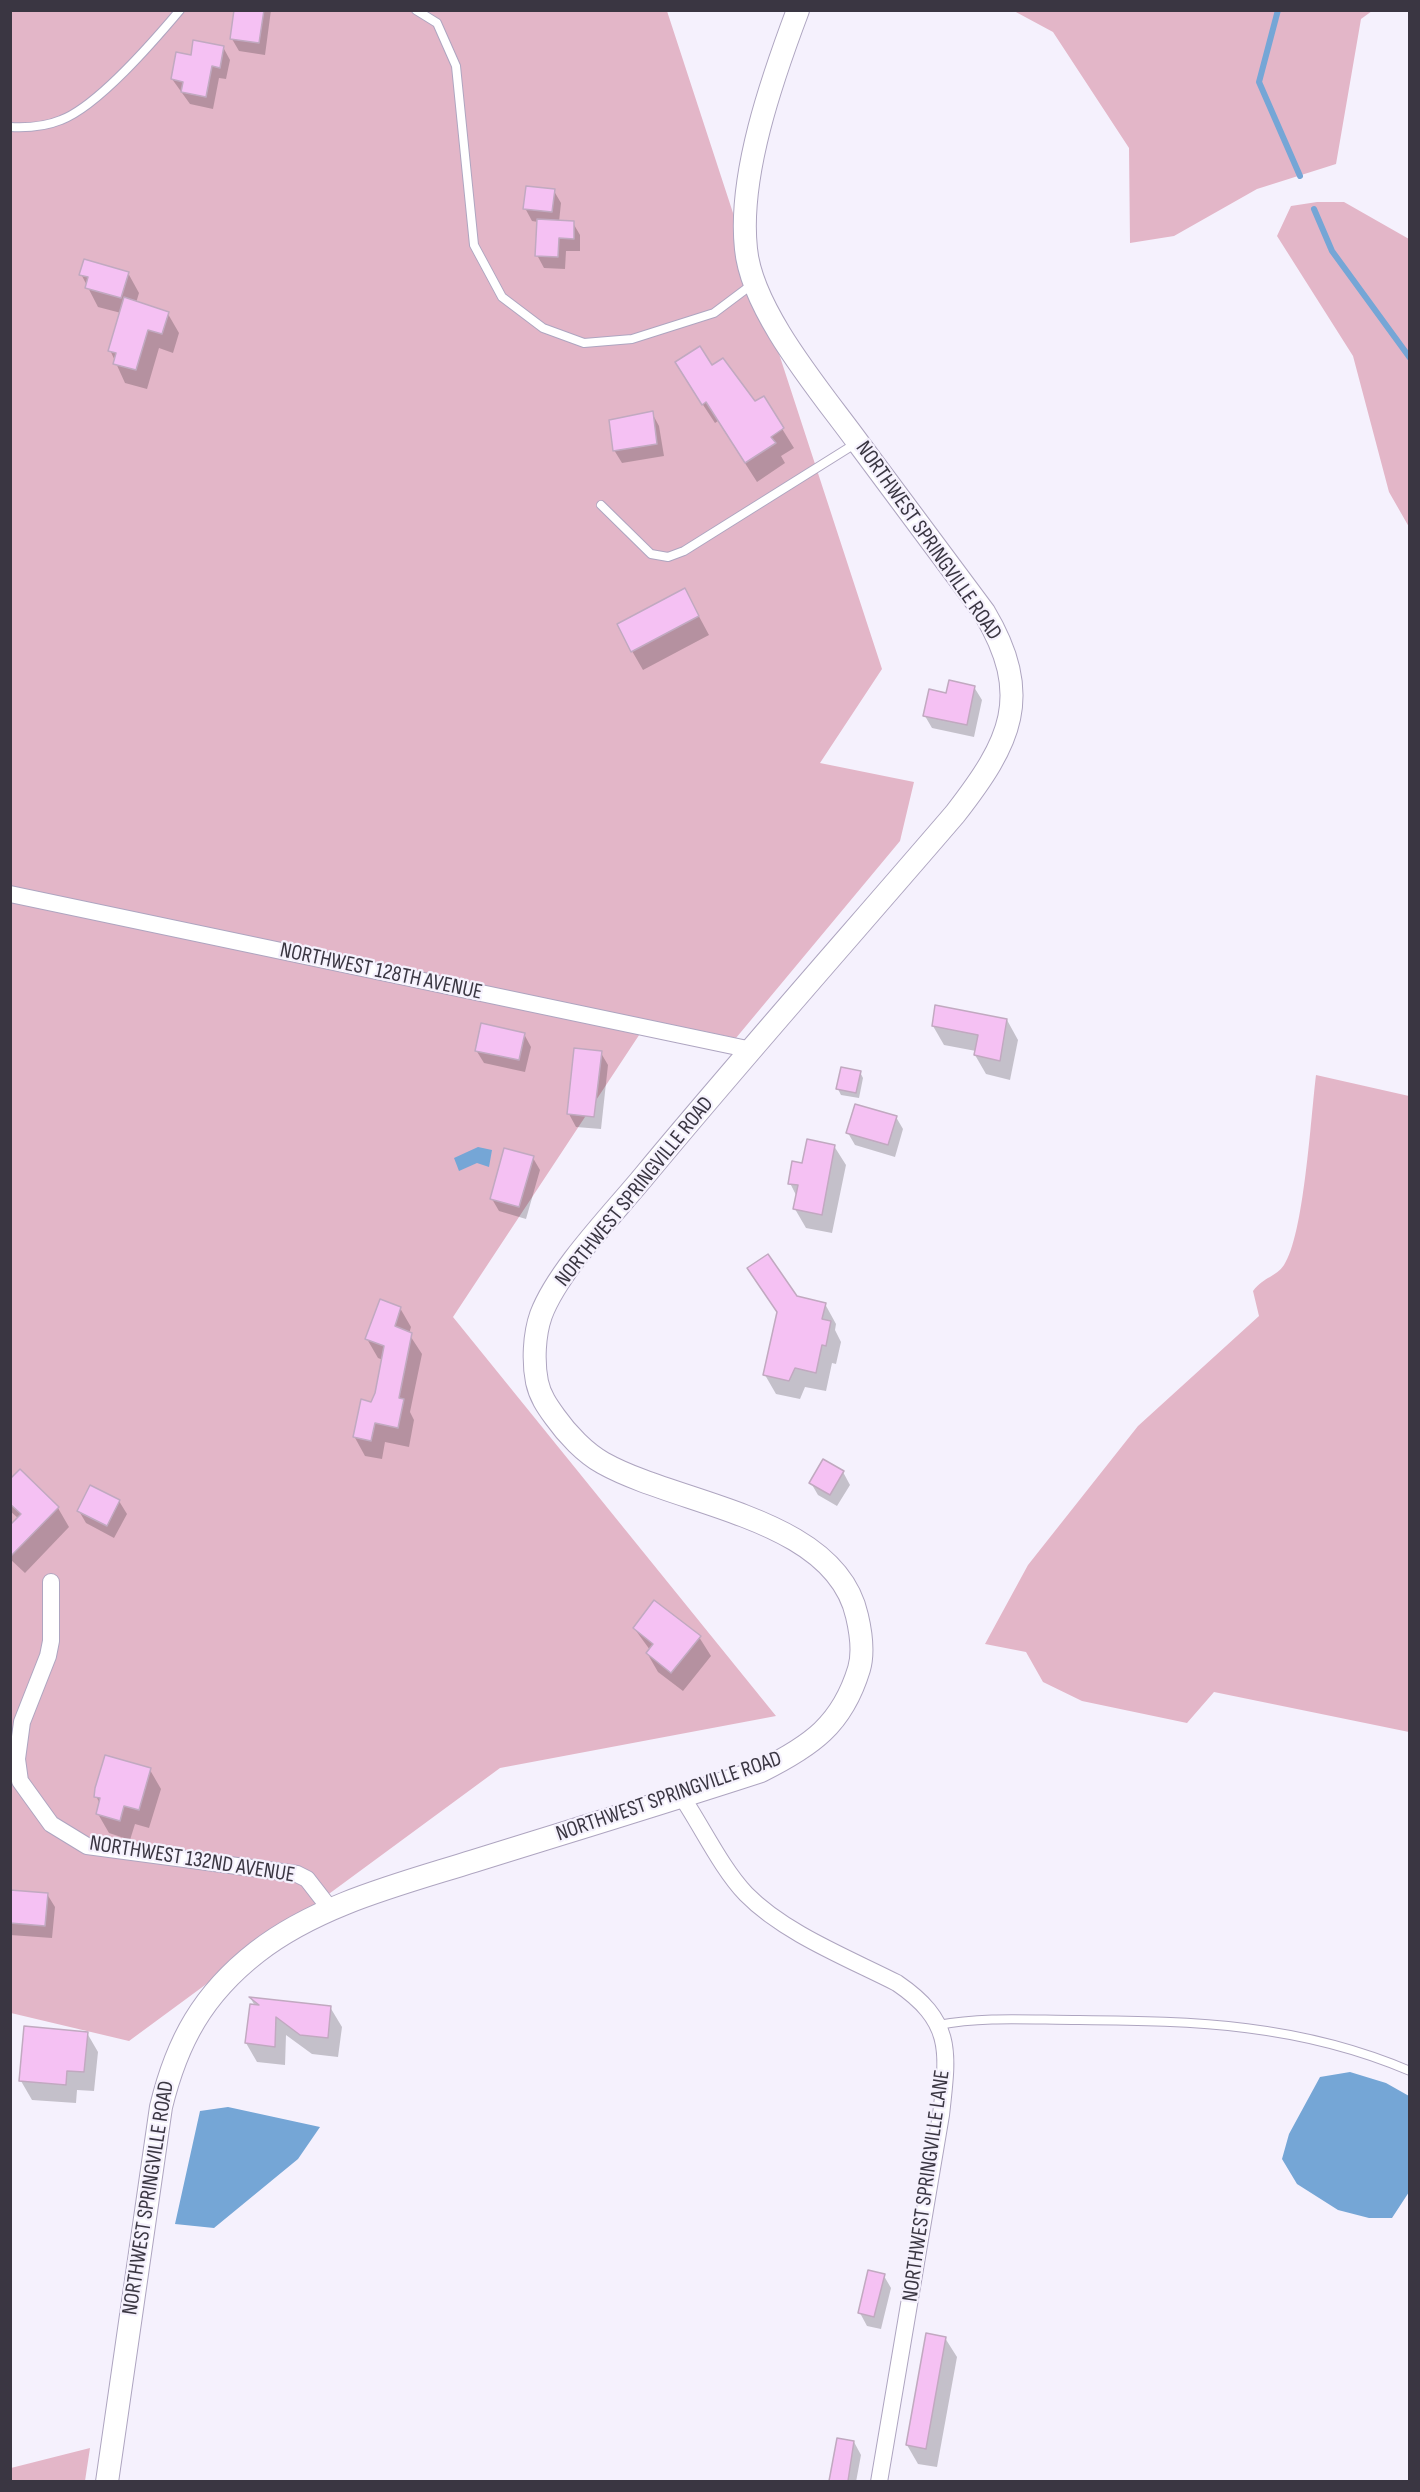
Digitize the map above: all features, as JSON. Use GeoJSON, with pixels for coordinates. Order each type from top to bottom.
{"type":"FeatureCollection","features":[{"type":"Feature","properties":{"kind":"street","name":"NORTHWEST SPRINGVILLE ROAD"},"geometry":{"type":"LineString","coordinates":[[107,2481],[155,2139],[176,2054],[194,2019],[226,1980],[257,1952],[331,1910],[427,1876],[761,1771],[787,1758],[812,1743],[836,1719],[852,1691],[861,1662],[861,1634],[855,1605],[843,1579],[822,1557],[772,1528],[636,1479],[600,1462],[565,1431],[542,1397],[537,1381],[535,1350],[541,1315],[570,1267],[973,791],[1004,740],[1011,713],[1010,667],[1000,640],[984,612],[787,343],[754,282],[746,252],[744,216],[748,177],[759,132],[798,10]]}},
{"type":"Feature","properties":{"kind":"street","name":"NORTHWEST 128TH AVENUE"},"geometry":{"type":"LineString","coordinates":[[10,894],[752,1050]]}},
{"type":"Feature","properties":{"kind":"street","name":"NORTHWEST 132ND AVENUE"},"geometry":{"type":"LineString","coordinates":[[51,1581],[48,1656],[22,1722],[17,1759],[20,1781],[32,1801],[51,1824],[73,1840],[87,1846],[297,1874],[307,1879],[331,1910]]}},
{"type":"Feature","properties":{"kind":"street","name":"NORTHWEST SPRINGVILLE LANE"},"geometry":{"type":"LineString","coordinates":[[682,1797],[728,1871],[746,1893],[788,1926],[897,1983],[925,2004],[945,2042],[946,2069],[941,2115],[879,2481]]}},
{"type":"Feature","properties":{"kind":"lane"},"geometry":{"type":"LineString","coordinates":[[10,127],[39,127],[63,120],[84,108],[180,10]]}},
{"type":"Feature","properties":{"kind":"lane"},"geometry":{"type":"LineString","coordinates":[[416,10],[437,23],[456,66],[474,245],[502,297],[543,328],[584,343],[632,339],[714,313],[754,282]]}},
{"type":"Feature","properties":{"kind":"lane"},"geometry":{"type":"LineString","coordinates":[[601,505],[651,554],[668,557],[684,551],[858,442]]}},
{"type":"Feature","properties":{"kind":"lane"},"geometry":{"type":"LineString","coordinates":[[938,2025],[975,2018],[1179,2021],[1269,2030],[1367,2053],[1410,2072]]}},
{"type":"Feature","properties":{"kind":"shaded area"},"geometry":{"type":"Polygon","coordinates":[[[11,11],[667,11],[882,669],[820,763],[914,782],[900,841],[736,1038],[649,1020],[453,1317],[776,1716],[500,1768],[129,2041],[11,2013],[11,11]]]}},
{"type":"Feature","properties":{"kind":"shaded area"},"geometry":{"type":"Polygon","coordinates":[[[1014,11],[1372,11],[1361,19],[1336,164],[1257,189],[1174,236],[1130,243],[1129,148],[1053,32],[1014,11]]]}},
{"type":"Feature","properties":{"kind":"shaded area"},"geometry":{"type":"Polygon","coordinates":[[[1317,202],[1344,202],[1409,239],[1409,527],[1389,492],[1353,356],[1277,236],[1291,206],[1317,202]]]}},
{"type":"Feature","properties":{"kind":"shaded area"},"geometry":{"type":"Polygon","coordinates":[[[1316,1075],[1409,1096],[1409,1732],[1214,1692],[1187,1723],[1082,1701],[1043,1682],[1026,1652],[985,1644],[1028,1565],[1138,1426],[1259,1316],[1253,1291],[1284,1265],[1297,1229],[1306,1174],[1316,1075]]]}},
{"type":"Feature","properties":{"kind":"shaded area"},"geometry":{"type":"Polygon","coordinates":[[[90,2448],[85,2481],[11,2481],[11,2468],[90,2448]]]}},
{"type":"Feature","properties":{"kind":"water"},"geometry":{"type":"Polygon","coordinates":[[[478,1147],[492,1150],[489,1167],[477,1163],[459,1171],[454,1158],[478,1147]]]}},
{"type":"Feature","properties":{"kind":"water"},"geometry":{"type":"Polygon","coordinates":[[[1350,2072],[1386,2083],[1409,2096],[1409,2192],[1392,2218],[1369,2218],[1338,2210],[1297,2184],[1282,2159],[1289,2134],[1320,2077],[1350,2072]]]}},
{"type":"Feature","properties":{"kind":"water"},"geometry":{"type":"Polygon","coordinates":[[[228,2107],[320,2127],[298,2159],[214,2228],[175,2224],[200,2111],[228,2107]]]}},
{"type":"Feature","properties":{"kind":"building"},"geometry":{"type":"Polygon","coordinates":[[[234,10],[264,10],[259,43],[230,39],[234,10]]]}},
{"type":"Feature","properties":{"kind":"building"},"geometry":{"type":"Polygon","coordinates":[[[193,40],[224,46],[220,68],[212,66],[206,97],[181,92],[183,82],[171,79],[176,52],[191,55],[193,40]]]}},
{"type":"Feature","properties":{"kind":"building"},"geometry":{"type":"Polygon","coordinates":[[[526,186],[555,189],[552,212],[523,209],[526,186]]]}},
{"type":"Feature","properties":{"kind":"building"},"geometry":{"type":"Polygon","coordinates":[[[537,219],[574,221],[574,239],[559,238],[558,257],[535,256],[537,219]]]}},
{"type":"Feature","properties":{"kind":"building"},"geometry":{"type":"Polygon","coordinates":[[[84,259],[129,272],[121,298],[85,288],[88,277],[79,275],[84,259]]]}},
{"type":"Feature","properties":{"kind":"building"},"geometry":{"type":"Polygon","coordinates":[[[124,297],[169,312],[162,334],[148,330],[136,370],[113,364],[116,353],[108,351],[124,297]]]}},
{"type":"Feature","properties":{"kind":"building"},"geometry":{"type":"Polygon","coordinates":[[[700,346],[712,365],[723,358],[755,401],[764,396],[784,428],[771,437],[776,443],[745,463],[706,402],[702,405],[675,362],[700,346]]]}},
{"type":"Feature","properties":{"kind":"building"},"geometry":{"type":"Polygon","coordinates":[[[653,411],[657,444],[613,451],[609,420],[653,411]]]}},
{"type":"Feature","properties":{"kind":"building"},"geometry":{"type":"Polygon","coordinates":[[[685,588],[699,616],[631,652],[617,624],[685,588]]]}},
{"type":"Feature","properties":{"kind":"building"},"geometry":{"type":"Polygon","coordinates":[[[949,680],[975,686],[967,725],[923,716],[929,689],[946,693],[949,680]]]}},
{"type":"Feature","properties":{"kind":"building"},"geometry":{"type":"Polygon","coordinates":[[[935,1005],[1007,1019],[1000,1061],[974,1055],[978,1035],[932,1026],[935,1005]]]}},
{"type":"Feature","properties":{"kind":"building"},"geometry":{"type":"Polygon","coordinates":[[[481,1023],[525,1033],[519,1060],[475,1051],[481,1023]]]}},
{"type":"Feature","properties":{"kind":"building"},"geometry":{"type":"Polygon","coordinates":[[[574,1048],[602,1051],[594,1117],[567,1114],[574,1048]]]}},
{"type":"Feature","properties":{"kind":"building"},"geometry":{"type":"Polygon","coordinates":[[[841,1067],[861,1071],[856,1093],[836,1089],[841,1067]]]}},
{"type":"Feature","properties":{"kind":"building"},"geometry":{"type":"Polygon","coordinates":[[[855,1104],[897,1116],[888,1145],[846,1133],[855,1104]]]}},
{"type":"Feature","properties":{"kind":"building"},"geometry":{"type":"Polygon","coordinates":[[[807,1139],[835,1145],[822,1215],[793,1209],[798,1185],[788,1184],[792,1161],[802,1163],[807,1139]]]}},
{"type":"Feature","properties":{"kind":"building"},"geometry":{"type":"Polygon","coordinates":[[[504,1148],[534,1156],[519,1207],[490,1199],[504,1148]]]}},
{"type":"Feature","properties":{"kind":"building"},"geometry":{"type":"Polygon","coordinates":[[[768,1254],[797,1296],[826,1303],[822,1319],[831,1321],[826,1346],[822,1345],[816,1373],[795,1368],[789,1381],[763,1375],[777,1312],[747,1268],[768,1254]]]}},
{"type":"Feature","properties":{"kind":"building"},"geometry":{"type":"Polygon","coordinates":[[[380,1299],[401,1307],[395,1326],[412,1333],[399,1398],[404,1399],[398,1428],[375,1423],[371,1441],[353,1437],[361,1399],[371,1402],[375,1393],[384,1346],[365,1339],[380,1299]]]}},
{"type":"Feature","properties":{"kind":"building"},"geometry":{"type":"Polygon","coordinates":[[[823,1459],[844,1471],[830,1495],[809,1483],[823,1459]]]}},
{"type":"Feature","properties":{"kind":"building"},"geometry":{"type":"Polygon","coordinates":[[[20,1469],[59,1507],[10,1557],[10,1525],[21,1514],[10,1504],[10,1479],[20,1469]]]}},
{"type":"Feature","properties":{"kind":"building"},"geometry":{"type":"Polygon","coordinates":[[[90,1485],[120,1500],[107,1526],[77,1511],[90,1485]]]}},
{"type":"Feature","properties":{"kind":"building"},"geometry":{"type":"Polygon","coordinates":[[[654,1600],[701,1636],[671,1673],[646,1653],[653,1644],[633,1628],[654,1600]]]}},
{"type":"Feature","properties":{"kind":"building"},"geometry":{"type":"Polygon","coordinates":[[[105,1755],[151,1768],[139,1810],[124,1806],[120,1821],[96,1814],[100,1798],[94,1797],[95,1788],[105,1755]]]}},
{"type":"Feature","properties":{"kind":"building"},"geometry":{"type":"Polygon","coordinates":[[[10,1890],[48,1893],[45,1926],[10,1923],[10,1890]]]}},
{"type":"Feature","properties":{"kind":"building"},"geometry":{"type":"Polygon","coordinates":[[[249,1997],[331,2006],[328,2038],[300,2035],[276,2017],[275,2047],[245,2043],[250,2004],[259,2005],[249,1997]]]}},
{"type":"Feature","properties":{"kind":"building"},"geometry":{"type":"Polygon","coordinates":[[[24,2026],[88,2032],[84,2072],[67,2071],[66,2085],[19,2081],[24,2026]]]}},
{"type":"Feature","properties":{"kind":"building"},"geometry":{"type":"Polygon","coordinates":[[[868,2270],[885,2274],[874,2317],[858,2313],[868,2270]]]}},
{"type":"Feature","properties":{"kind":"building"},"geometry":{"type":"Polygon","coordinates":[[[926,2333],[946,2337],[926,2449],[906,2445],[926,2333]]]}},
{"type":"Feature","properties":{"kind":"building"},"geometry":{"type":"Polygon","coordinates":[[[837,2438],[854,2441],[848,2481],[829,2481],[837,2438]]]}},
{"type":"Feature","properties":{"kind":"waterway"},"geometry":{"type":"LineString","coordinates":[[1278,10],[1259,82],[1300,176]]}},
{"type":"Feature","properties":{"kind":"waterway"},"geometry":{"type":"LineString","coordinates":[[1314,209],[1332,251],[1410,358]]}}]}
